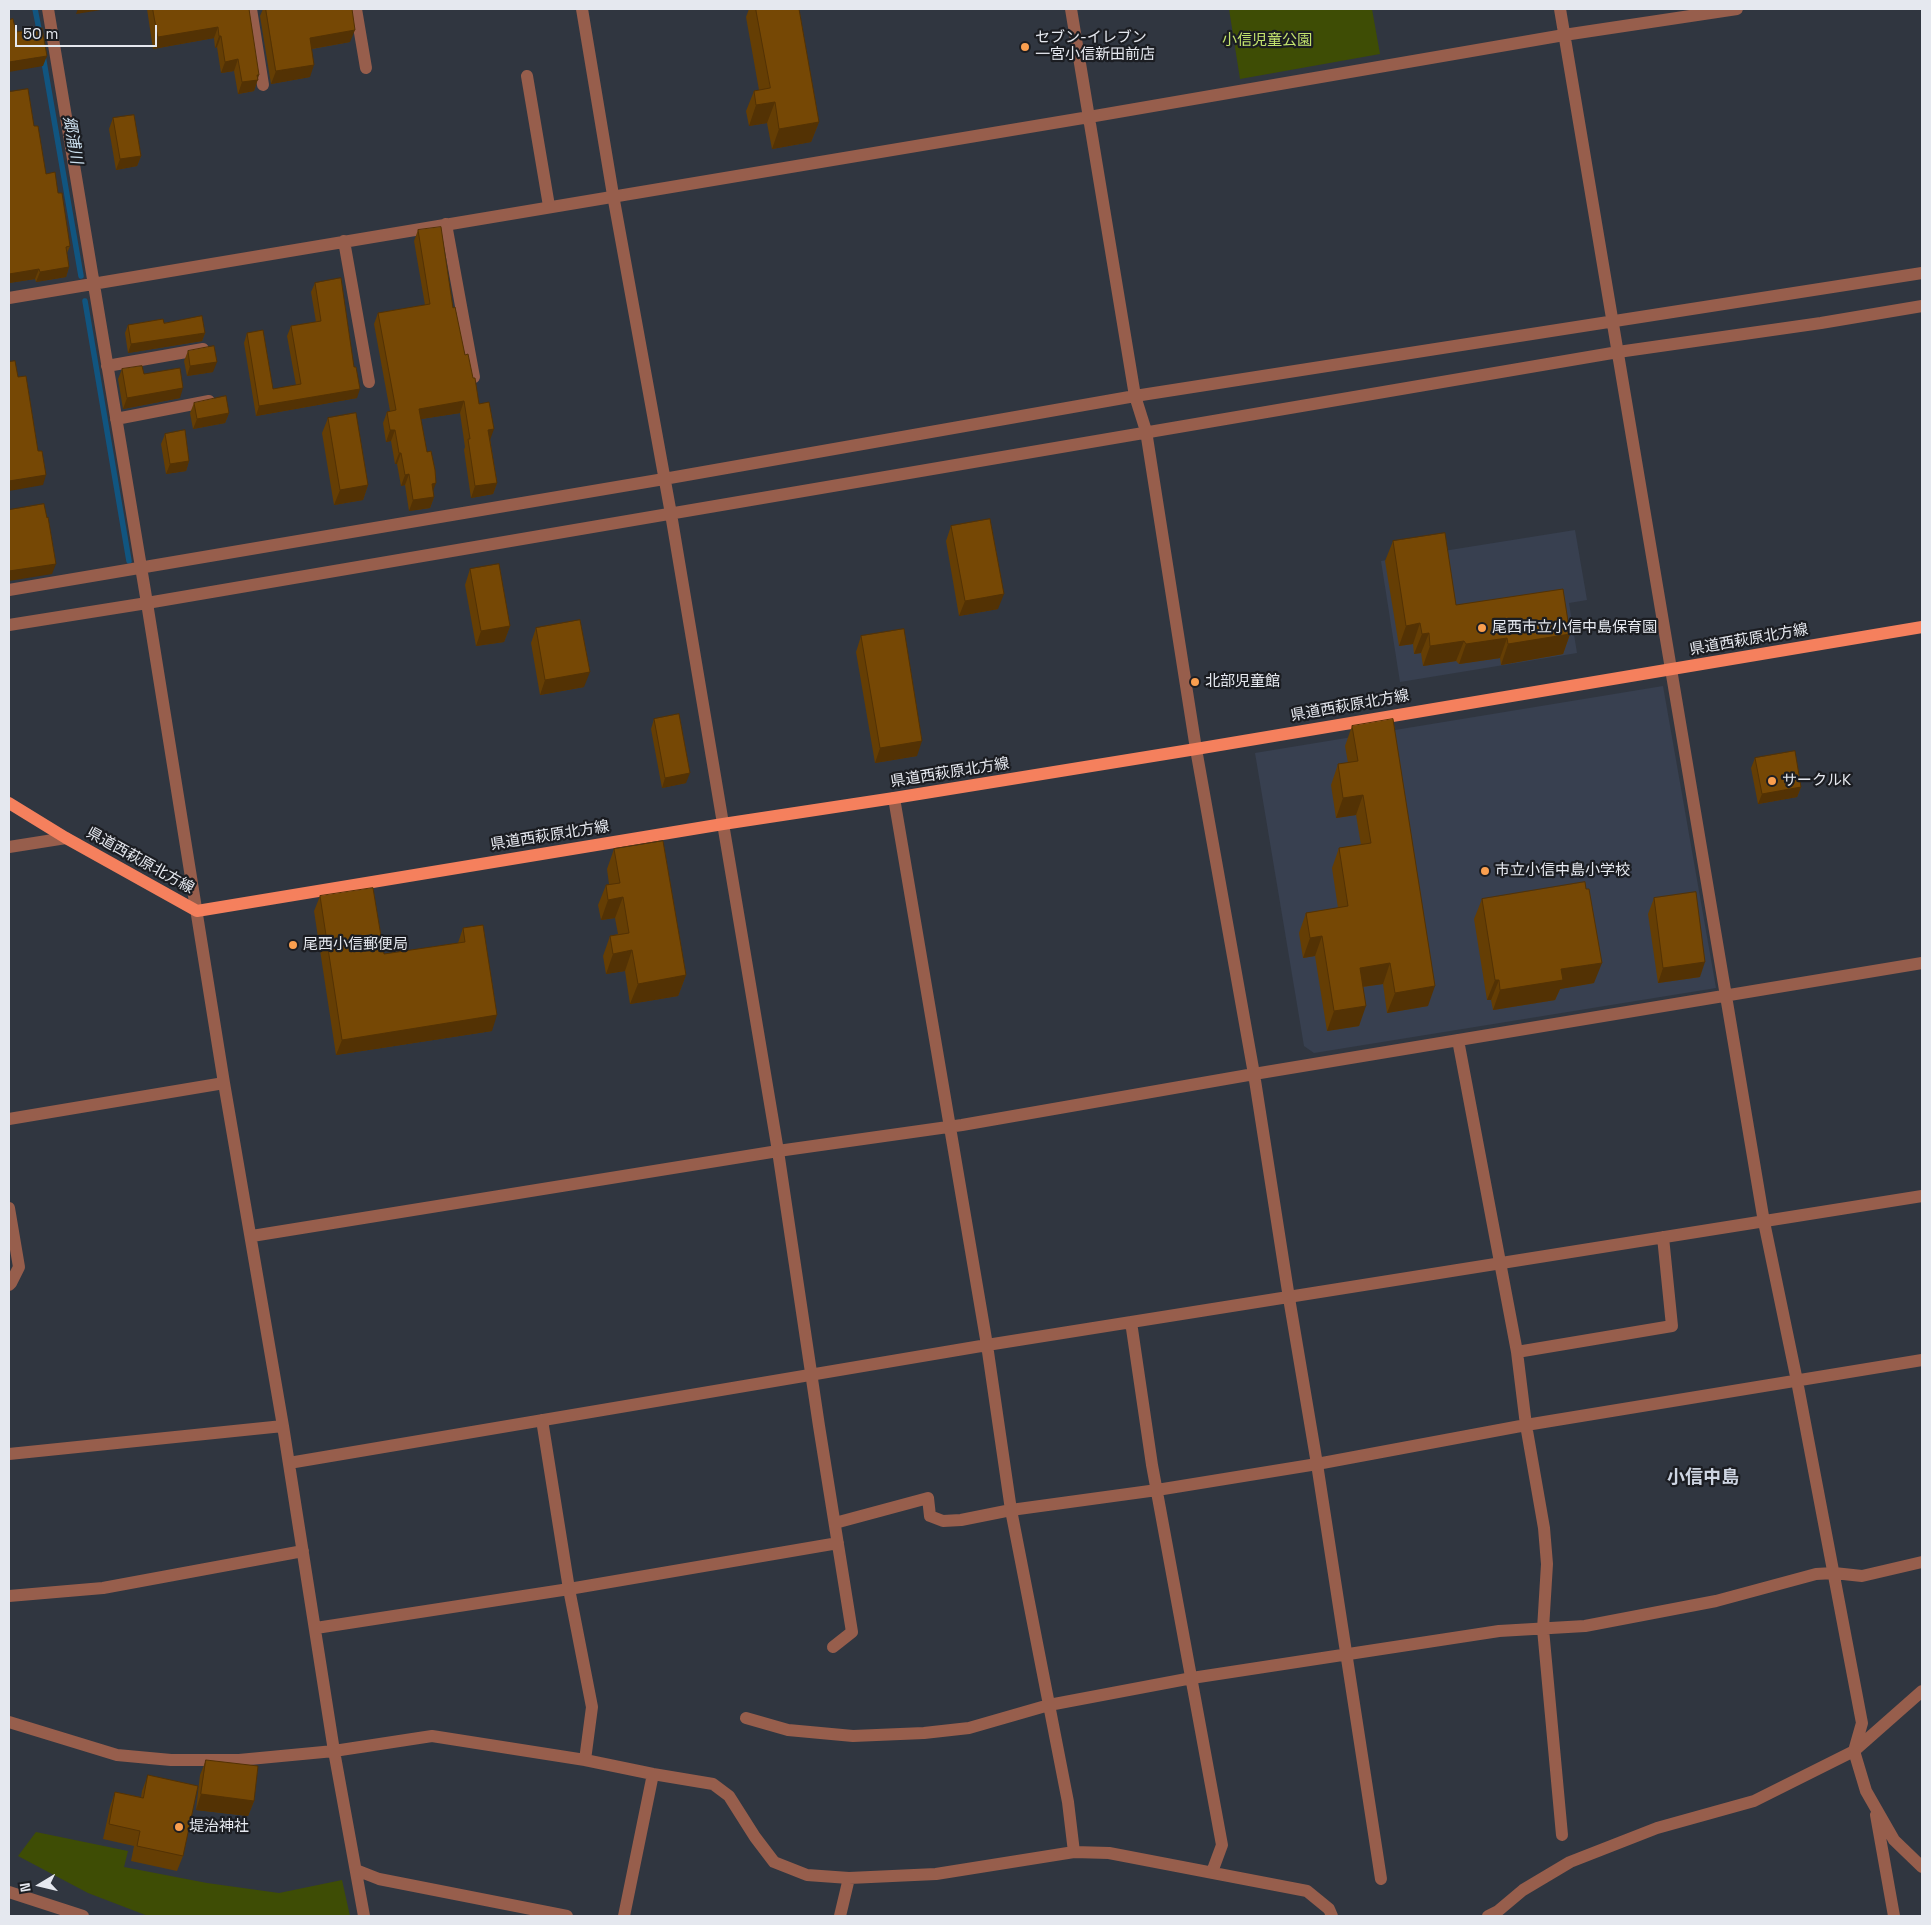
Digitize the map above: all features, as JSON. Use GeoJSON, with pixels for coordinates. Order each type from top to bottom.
{"type":"FeatureCollection","features":[{"type":"Feature","properties":{"kind":"main road","name":"県道西萩原北方線"},"geometry":{"type":"LineString","coordinates":[[9,803],[66,838],[197,911],[723,824],[1196,749],[1922,627]]}},
{"type":"Feature","properties":{"kind":"street"},"geometry":{"type":"LineString","coordinates":[[48,9],[147,603],[224,1083],[252,1236],[316,1628],[334,1751],[364,1916]]}},
{"type":"Feature","properties":{"kind":"street"},"geometry":{"type":"LineString","coordinates":[[251,9],[263,84]]}},
{"type":"Feature","properties":{"kind":"street"},"geometry":{"type":"LineString","coordinates":[[356,9],[366,68]]}},
{"type":"Feature","properties":{"kind":"street"},"geometry":{"type":"LineString","coordinates":[[582,9],[613,196],[671,514],[778,1151],[852,1632],[832,1647]]}},
{"type":"Feature","properties":{"kind":"street"},"geometry":{"type":"LineString","coordinates":[[1071,9],[1136,396],[1146,431],[1196,749],[1254,1074],[1381,1879]]}},
{"type":"Feature","properties":{"kind":"street"},"geometry":{"type":"LineString","coordinates":[[1560,9],[1764,1222],[1797,1381],[1862,1723],[1854,1751],[1866,1791],[1875,1808],[1894,1840],[1922,1867]]}},
{"type":"Feature","properties":{"kind":"street"},"geometry":{"type":"LineString","coordinates":[[9,298],[1089,117],[1564,35],[1737,9]]}},
{"type":"Feature","properties":{"kind":"street"},"geometry":{"type":"LineString","coordinates":[[527,76],[549,206]]}},
{"type":"Feature","properties":{"kind":"street"},"geometry":{"type":"LineString","coordinates":[[446,224],[474,377]]}},
{"type":"Feature","properties":{"kind":"street"},"geometry":{"type":"LineString","coordinates":[[344,241],[369,382]]}},
{"type":"Feature","properties":{"kind":"street"},"geometry":{"type":"LineString","coordinates":[[9,590],[664,479],[1136,396],[1922,274]]}},
{"type":"Feature","properties":{"kind":"street"},"geometry":{"type":"LineString","coordinates":[[9,625],[1618,352],[1821,323],[1922,306]]}},
{"type":"Feature","properties":{"kind":"street"},"geometry":{"type":"LineString","coordinates":[[107,366],[211,348]]}},
{"type":"Feature","properties":{"kind":"street"},"geometry":{"type":"LineString","coordinates":[[116,419],[220,399]]}},
{"type":"Feature","properties":{"kind":"street"},"geometry":{"type":"LineString","coordinates":[[894,798],[987,1345],[1011,1510],[1068,1802],[1074,1852]]}},
{"type":"Feature","properties":{"kind":"street"},"geometry":{"type":"LineString","coordinates":[[9,847],[66,838]]}},
{"type":"Feature","properties":{"kind":"street"},"geometry":{"type":"LineString","coordinates":[[252,1236],[778,1151],[949,1127],[1254,1074],[1922,963]]}},
{"type":"Feature","properties":{"kind":"street"},"geometry":{"type":"LineString","coordinates":[[1458,1040],[1516,1352],[1526,1425],[1544,1528],[1547,1564],[1542,1629],[1562,1835]]}},
{"type":"Feature","properties":{"kind":"street"},"geometry":{"type":"LineString","coordinates":[[9,1119],[224,1083]]}},
{"type":"Feature","properties":{"kind":"street"},"geometry":{"type":"LineString","coordinates":[[289,1463],[987,1345],[1922,1196]]}},
{"type":"Feature","properties":{"kind":"street"},"geometry":{"type":"LineString","coordinates":[[9,1208],[19,1267],[9,1285]]}},
{"type":"Feature","properties":{"kind":"street"},"geometry":{"type":"LineString","coordinates":[[1516,1352],[1672,1326],[1662,1237]]}},
{"type":"Feature","properties":{"kind":"street"},"geometry":{"type":"LineString","coordinates":[[1131,1322],[1157,1490],[1222,1846],[1212,1872]]}},
{"type":"Feature","properties":{"kind":"street"},"geometry":{"type":"LineString","coordinates":[[834,1523],[928,1498],[930,1516],[943,1521],[961,1520],[1011,1510],[1157,1490],[1317,1464],[1526,1425],[1922,1360]]}},
{"type":"Feature","properties":{"kind":"street"},"geometry":{"type":"LineString","coordinates":[[542,1420],[569,1588],[592,1706],[585,1760]]}},
{"type":"Feature","properties":{"kind":"street"},"geometry":{"type":"LineString","coordinates":[[9,1454],[283,1426]]}},
{"type":"Feature","properties":{"kind":"street"},"geometry":{"type":"LineString","coordinates":[[316,1628],[838,1543]]}},
{"type":"Feature","properties":{"kind":"street"},"geometry":{"type":"LineString","coordinates":[[9,1596],[103,1588],[303,1551]]}},
{"type":"Feature","properties":{"kind":"street"},"geometry":{"type":"LineString","coordinates":[[746,1718],[788,1730],[853,1736],[924,1733],[969,1728],[1049,1704],[1192,1678],[1347,1656],[1499,1631],[1585,1626],[1716,1601],[1816,1574],[1834,1573],[1862,1576],[1922,1562]]}},
{"type":"Feature","properties":{"kind":"street"},"geometry":{"type":"LineString","coordinates":[[1488,1916],[1498,1911],[1524,1890],[1570,1862],[1657,1828],[1754,1801],[1854,1751],[1922,1691]]}},
{"type":"Feature","properties":{"kind":"street"},"geometry":{"type":"LineString","coordinates":[[9,1722],[117,1755],[171,1760],[240,1760],[334,1751],[432,1736],[585,1760],[713,1784],[729,1796],[755,1837],[774,1862],[807,1875],[849,1878],[936,1874],[1074,1852],[1109,1853],[1307,1892],[1329,1909],[1332,1916]]}},
{"type":"Feature","properties":{"kind":"street"},"geometry":{"type":"LineString","coordinates":[[624,1916],[653,1774]]}},
{"type":"Feature","properties":{"kind":"street"},"geometry":{"type":"LineString","coordinates":[[1875,1808],[1894,1916]]}},
{"type":"Feature","properties":{"kind":"street"},"geometry":{"type":"LineString","coordinates":[[356,1870],[379,1879],[567,1916]]}},
{"type":"Feature","properties":{"kind":"street"},"geometry":{"type":"LineString","coordinates":[[840,1916],[849,1878]]}},
{"type":"Feature","properties":{"kind":"street"},"geometry":{"type":"LineString","coordinates":[[9,1892],[83,1916]]}},
{"type":"Feature","properties":{"kind":"shaded area","name":"尾西市立小信中島保育園"},"geometry":{"type":"Polygon","coordinates":[[[1575,530],[1587,600],[1569,603],[1577,653],[1400,682],[1381,561],[1575,530]]]}},
{"type":"Feature","properties":{"kind":"shaded area","name":"市立小信中島小学校"},"geometry":{"type":"Polygon","coordinates":[[[1663,686],[1716,988],[1314,1053],[1304,1046],[1255,753],[1663,686]]]}},
{"type":"Feature","properties":{"kind":"green space","name":"小信児童公園"},"geometry":{"type":"Polygon","coordinates":[[[1229,9],[1372,9],[1380,54],[1240,79],[1229,9]]]}},
{"type":"Feature","properties":{"kind":"green space"},"geometry":{"type":"Polygon","coordinates":[[[36,1832],[128,1851],[124,1867],[207,1883],[279,1893],[342,1880],[350,1916],[148,1916],[88,1893],[18,1856],[36,1832]]]}},
{"type":"Feature","properties":{"kind":"building"},"geometry":{"type":"Polygon","coordinates":[[[153,9],[249,9],[259,75],[257,75],[258,80],[242,82],[238,59],[225,62],[218,27],[158,37],[153,9]]]}},
{"type":"Feature","properties":{"kind":"building"},"geometry":{"type":"Polygon","coordinates":[[[266,9],[352,9],[355,30],[310,38],[314,65],[276,71],[266,9]]]}},
{"type":"Feature","properties":{"kind":"building"},"geometry":{"type":"Polygon","coordinates":[[[756,9],[799,9],[819,122],[779,129],[775,102],[756,105],[754,91],[770,88],[756,9]]]}},
{"type":"Feature","properties":{"kind":"building"},"geometry":{"type":"Polygon","coordinates":[[[13,19],[16,32],[42,28],[47,56],[9,62],[9,20],[13,19]]]}},
{"type":"Feature","properties":{"kind":"building"},"geometry":{"type":"Polygon","coordinates":[[[28,89],[34,126],[38,126],[46,174],[55,172],[58,193],[62,193],[70,246],[66,247],[69,267],[40,272],[39,269],[9,274],[9,92],[28,89]]]}},
{"type":"Feature","properties":{"kind":"building"},"geometry":{"type":"Polygon","coordinates":[[[134,115],[141,156],[120,159],[113,118],[134,115]]]}},
{"type":"Feature","properties":{"kind":"building"},"geometry":{"type":"Polygon","coordinates":[[[441,227],[453,308],[455,307],[465,355],[468,354],[473,378],[475,378],[479,404],[489,402],[494,429],[488,430],[497,483],[475,486],[464,401],[419,409],[427,452],[431,451],[436,483],[432,484],[434,497],[413,500],[409,474],[405,475],[395,430],[390,430],[387,412],[396,410],[378,313],[430,304],[418,230],[441,227]]]}},
{"type":"Feature","properties":{"kind":"building"},"geometry":{"type":"Polygon","coordinates":[[[341,278],[354,367],[356,367],[360,389],[259,406],[247,333],[263,330],[273,389],[301,384],[291,326],[321,321],[315,283],[341,278]]]}},
{"type":"Feature","properties":{"kind":"building"},"geometry":{"type":"Polygon","coordinates":[[[202,316],[205,333],[131,344],[128,325],[163,319],[164,323],[202,316]]]}},
{"type":"Feature","properties":{"kind":"building"},"geometry":{"type":"Polygon","coordinates":[[[214,346],[217,362],[190,366],[188,351],[214,346]]]}},
{"type":"Feature","properties":{"kind":"building"},"geometry":{"type":"Polygon","coordinates":[[[15,361],[18,377],[26,376],[38,451],[42,451],[46,475],[9,481],[9,362],[15,361]]]}},
{"type":"Feature","properties":{"kind":"building"},"geometry":{"type":"Polygon","coordinates":[[[142,366],[144,374],[180,368],[183,388],[127,398],[122,369],[142,366]]]}},
{"type":"Feature","properties":{"kind":"building"},"geometry":{"type":"Polygon","coordinates":[[[226,396],[229,413],[197,419],[194,403],[226,396]]]}},
{"type":"Feature","properties":{"kind":"building"},"geometry":{"type":"Polygon","coordinates":[[[356,413],[368,485],[340,490],[328,418],[356,413]]]}},
{"type":"Feature","properties":{"kind":"building"},"geometry":{"type":"Polygon","coordinates":[[[185,430],[189,461],[170,464],[165,434],[185,430]]]}},
{"type":"Feature","properties":{"kind":"building"},"geometry":{"type":"Polygon","coordinates":[[[44,504],[56,564],[9,571],[9,510],[44,504]]]}},
{"type":"Feature","properties":{"kind":"building"},"geometry":{"type":"Polygon","coordinates":[[[990,519],[1004,594],[965,601],[951,526],[990,519]]]}},
{"type":"Feature","properties":{"kind":"building"},"geometry":{"type":"Polygon","coordinates":[[[1445,533],[1456,605],[1563,589],[1570,634],[1508,644],[1507,638],[1466,644],[1464,641],[1430,646],[1429,633],[1422,634],[1420,623],[1406,626],[1393,541],[1445,533]]]}},
{"type":"Feature","properties":{"kind":"building"},"geometry":{"type":"Polygon","coordinates":[[[499,564],[510,626],[481,631],[470,569],[499,564]]]}},
{"type":"Feature","properties":{"kind":"building"},"geometry":{"type":"Polygon","coordinates":[[[580,620],[590,672],[545,680],[536,628],[580,620]]]}},
{"type":"Feature","properties":{"kind":"building"},"geometry":{"type":"Polygon","coordinates":[[[904,629],[922,741],[880,748],[861,636],[904,629]]]}},
{"type":"Feature","properties":{"kind":"building"},"geometry":{"type":"Polygon","coordinates":[[[679,714],[690,773],[665,778],[654,719],[679,714]]]}},
{"type":"Feature","properties":{"kind":"building"},"geometry":{"type":"Polygon","coordinates":[[[1393,719],[1435,986],[1395,993],[1390,963],[1360,968],[1366,1006],[1334,1011],[1322,936],[1310,938],[1306,913],[1348,906],[1339,848],[1371,843],[1363,795],[1343,798],[1338,764],[1358,761],[1352,726],[1393,719]]]}},
{"type":"Feature","properties":{"kind":"building"},"geometry":{"type":"Polygon","coordinates":[[[1795,751],[1801,787],[1762,794],[1755,758],[1795,751]]]}},
{"type":"Feature","properties":{"kind":"building"},"geometry":{"type":"Polygon","coordinates":[[[663,841],[686,975],[638,984],[632,950],[613,954],[610,936],[629,933],[623,897],[608,900],[606,885],[620,883],[614,849],[663,841]]]}},
{"type":"Feature","properties":{"kind":"building"},"geometry":{"type":"Polygon","coordinates":[[[1585,882],[1586,889],[1589,889],[1602,963],[1561,969],[1563,980],[1500,990],[1499,980],[1495,980],[1482,899],[1585,882]]]}},
{"type":"Feature","properties":{"kind":"building"},"geometry":{"type":"Polygon","coordinates":[[[373,888],[384,954],[465,942],[463,928],[483,925],[497,1015],[342,1040],[320,896],[373,888]]]}},
{"type":"Feature","properties":{"kind":"building"},"geometry":{"type":"Polygon","coordinates":[[[1696,892],[1705,962],[1663,968],[1654,898],[1696,892]]]}},
{"type":"Feature","properties":{"kind":"building"},"geometry":{"type":"Polygon","coordinates":[[[206,1760],[258,1766],[254,1801],[201,1794],[206,1760]]]}},
{"type":"Feature","properties":{"kind":"building"},"geometry":{"type":"Polygon","coordinates":[[[148,1775],[198,1786],[183,1856],[137,1846],[140,1831],[109,1824],[115,1792],[143,1798],[148,1775]]]}},
{"type":"Feature","properties":{"kind":"waterway","name":"郷浦川"},"geometry":{"type":"LineString","coordinates":[[35,9],[40,34]]}},
{"type":"Feature","properties":{"kind":"waterway","name":"郷浦川"},"geometry":{"type":"LineString","coordinates":[[43,56],[81,276]]}},
{"type":"Feature","properties":{"kind":"waterway","name":"郷浦川"},"geometry":{"type":"LineString","coordinates":[[85,301],[129,561]]}},
{"type":"Feature","properties":{"kind":"place","name":"セブン-イレブン 一宮小信新田前店"},"geometry":{"type":"Point","coordinates":[1025,47]}},
{"type":"Feature","properties":{"kind":"place","name":"尾西市立小信中島保育園"},"geometry":{"type":"Point","coordinates":[1482,628]}},
{"type":"Feature","properties":{"kind":"place","name":"北部児童館"},"geometry":{"type":"Point","coordinates":[1195,682]}},
{"type":"Feature","properties":{"kind":"place","name":"サークルK"},"geometry":{"type":"Point","coordinates":[1772,781]}},
{"type":"Feature","properties":{"kind":"place","name":"市立小信中島小学校"},"geometry":{"type":"Point","coordinates":[1485,871]}},
{"type":"Feature","properties":{"kind":"place","name":"尾西小信郵便局"},"geometry":{"type":"Point","coordinates":[293,945]}},
{"type":"Feature","properties":{"kind":"place","name":"堤治神社"},"geometry":{"type":"Point","coordinates":[179,1827]}},
{"type":"Feature","properties":{"kind":"district","name":"小信中島"},"geometry":{"type":"Point","coordinates":[1703,1478]}}]}
